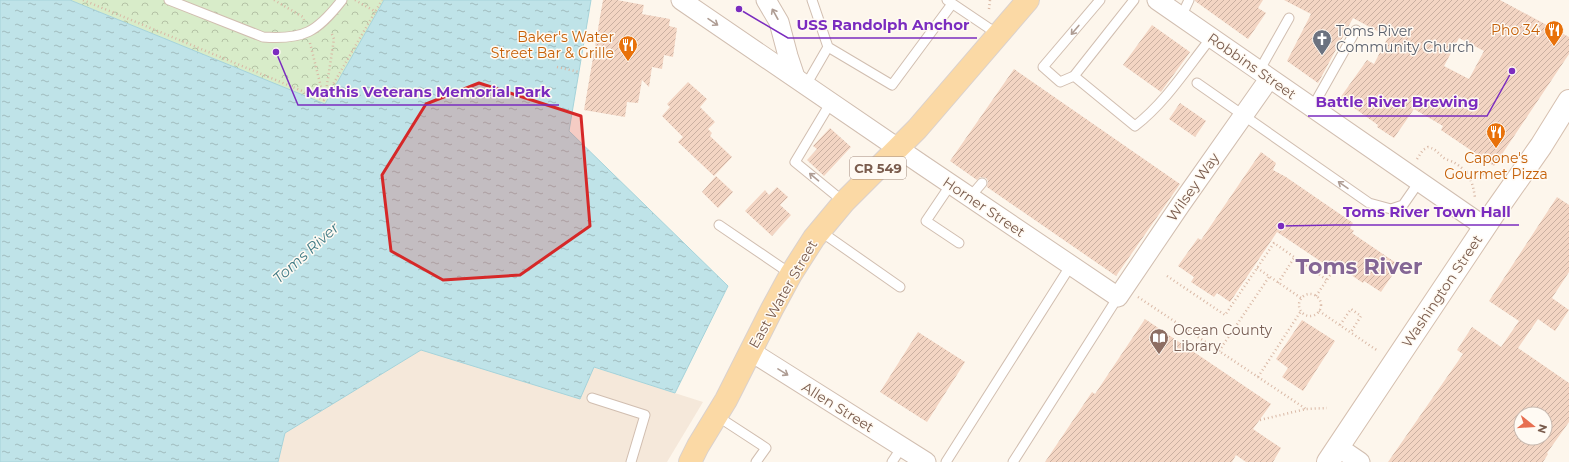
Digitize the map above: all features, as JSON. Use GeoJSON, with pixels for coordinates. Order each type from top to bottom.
{"type":"FeatureCollection","features":[{"type":"Feature","properties":{"kind":"main road","name":"East Water Street"},"geometry":{"type":"LineString","coordinates":[[690,462],[726,400],[791,274],[820,231],[844,202],[917,129],[1028,0]]}},
{"type":"Feature","properties":{"kind":"main road","name":"Washington Street"},"geometry":{"type":"LineString","coordinates":[[1333,454],[1541,146],[1569,101]]}},
{"type":"Feature","properties":{"kind":"street","name":"Horner Street"},"geometry":{"type":"LineString","coordinates":[[681,0],[951,184],[976,190],[1071,265],[1118,296]]}},
{"type":"Feature","properties":{"kind":"street"},"geometry":{"type":"LineString","coordinates":[[766,0],[779,22],[788,56],[801,81]]}},
{"type":"Feature","properties":{"kind":"street","name":"Robbins Street"},"geometry":{"type":"LineString","coordinates":[[1157,0],[1185,8],[1211,38],[1485,227]]}},
{"type":"Feature","properties":{"kind":"street","name":"Wilsey Way"},"geometry":{"type":"LineString","coordinates":[[1118,296],[1243,115],[1264,75]]}},
{"type":"Feature","properties":{"kind":"street","name":"Allen Street"},"geometry":{"type":"LineString","coordinates":[[750,351],[897,454],[926,462]]}},
{"type":"Feature","properties":{"kind":"street"},"geometry":{"type":"LineString","coordinates":[[1333,454],[1360,462]]}},
{"type":"Feature","properties":{"kind":"lane"},"geometry":{"type":"LineString","coordinates":[[170,0],[262,37],[277,38],[307,33],[323,23],[342,0]]}},
{"type":"Feature","properties":{"kind":"lane"},"geometry":{"type":"LineString","coordinates":[[812,0],[828,47],[892,85],[949,2],[998,35]]}},
{"type":"Feature","properties":{"kind":"lane"},"geometry":{"type":"LineString","coordinates":[[1100,0],[1043,67],[1060,82],[1074,76],[1134,0]]}},
{"type":"Feature","properties":{"kind":"lane"},"geometry":{"type":"LineString","coordinates":[[1264,75],[1288,18]]}},
{"type":"Feature","properties":{"kind":"lane"},"geometry":{"type":"LineString","coordinates":[[1312,108],[1356,30]]}},
{"type":"Feature","properties":{"kind":"lane"},"geometry":{"type":"LineString","coordinates":[[1074,76],[1135,126],[1149,115],[1167,95],[1211,38]]}},
{"type":"Feature","properties":{"kind":"lane"},"geometry":{"type":"LineString","coordinates":[[801,81],[828,47]]}},
{"type":"Feature","properties":{"kind":"lane"},"geometry":{"type":"LineString","coordinates":[[1197,83],[1369,203],[1391,209],[1403,204],[1419,182]]}},
{"type":"Feature","properties":{"kind":"lane"},"geometry":{"type":"LineString","coordinates":[[831,102],[795,162],[844,202]]}},
{"type":"Feature","properties":{"kind":"lane"},"geometry":{"type":"LineString","coordinates":[[951,184],[926,221],[959,243]]}},
{"type":"Feature","properties":{"kind":"lane"},"geometry":{"type":"LineString","coordinates":[[719,225],[791,274]]}},
{"type":"Feature","properties":{"kind":"lane"},"geometry":{"type":"LineString","coordinates":[[820,231],[900,287]]}},
{"type":"Feature","properties":{"kind":"lane"},"geometry":{"type":"LineString","coordinates":[[946,462],[1071,265]]}},
{"type":"Feature","properties":{"kind":"lane"},"geometry":{"type":"LineString","coordinates":[[1013,462],[1118,296]]}},
{"type":"Feature","properties":{"kind":"lane"},"geometry":{"type":"LineString","coordinates":[[592,398],[645,415],[631,462]]}},
{"type":"Feature","properties":{"kind":"lane"},"geometry":{"type":"LineString","coordinates":[[717,416],[766,448],[756,462]]}},
{"type":"Feature","properties":{"kind":"path"},"geometry":{"type":"LineString","coordinates":[[83,0],[324,100]]}},
{"type":"Feature","properties":{"kind":"path"},"geometry":{"type":"LineString","coordinates":[[274,0],[304,16],[305,24]]}},
{"type":"Feature","properties":{"kind":"path"},"geometry":{"type":"LineString","coordinates":[[355,0],[376,12]]}},
{"type":"Feature","properties":{"kind":"path"},"geometry":{"type":"LineString","coordinates":[[324,100],[382,0]]}},
{"type":"Feature","properties":{"kind":"path"},"geometry":{"type":"LineString","coordinates":[[989,9],[990,0]]}},
{"type":"Feature","properties":{"kind":"path"},"geometry":{"type":"LineString","coordinates":[[323,23],[334,39],[324,100]]}},
{"type":"Feature","properties":{"kind":"path"},"geometry":{"type":"LineString","coordinates":[[310,41],[324,100]]}},
{"type":"Feature","properties":{"kind":"path"},"geometry":{"type":"LineString","coordinates":[[557,68],[579,72]]}},
{"type":"Feature","properties":{"kind":"path"},"geometry":{"type":"LineString","coordinates":[[1416,160],[1423,150],[1428,147],[1436,149],[1443,157],[1455,163],[1467,172],[1474,189],[1475,200]]}},
{"type":"Feature","properties":{"kind":"path"},"geometry":{"type":"LineString","coordinates":[[1467,172],[1475,172],[1491,177]]}},
{"type":"Feature","properties":{"kind":"path"},"geometry":{"type":"LineString","coordinates":[[1167,276],[1225,315],[1274,243],[1327,280]]}},
{"type":"Feature","properties":{"kind":"path"},"geometry":{"type":"LineString","coordinates":[[1278,283],[1294,258]]}},
{"type":"Feature","properties":{"kind":"path"},"geometry":{"type":"LineString","coordinates":[[1316,296],[1337,266]]}},
{"type":"Feature","properties":{"kind":"path"},"geometry":{"type":"LineString","coordinates":[[1257,268],[1301,298]]}},
{"type":"Feature","properties":{"kind":"path"},"geometry":{"type":"LineString","coordinates":[[1219,351],[1269,277]]}},
{"type":"Feature","properties":{"kind":"path"},"geometry":{"type":"LineString","coordinates":[[1308,294],[1316,296],[1321,303],[1319,311],[1316,314],[1308,316],[1301,311],[1299,307],[1301,298],[1308,294]]}},
{"type":"Feature","properties":{"kind":"path"},"geometry":{"type":"LineString","coordinates":[[1137,296],[1306,409]]}},
{"type":"Feature","properties":{"kind":"path"},"geometry":{"type":"LineString","coordinates":[[1340,325],[1351,309],[1362,316],[1351,332]]}},
{"type":"Feature","properties":{"kind":"path"},"geometry":{"type":"LineString","coordinates":[[1258,377],[1301,311]]}},
{"type":"Feature","properties":{"kind":"path"},"geometry":{"type":"LineString","coordinates":[[1319,311],[1378,351]]}},
{"type":"Feature","properties":{"kind":"path"},"geometry":{"type":"LineString","coordinates":[[1260,420],[1306,409],[1327,408]]}},
{"type":"Feature","properties":{"kind":"highlighted area"},"geometry":{"type":"Polygon","coordinates":[[[479,83],[581,116],[590,226],[520,275],[443,280],[391,251],[382,175],[426,104],[479,83]]]}},
{"type":"Feature","properties":{"kind":"shaded area"},"geometry":{"type":"Polygon","coordinates":[[[421,350],[580,398],[593,367],[703,402],[667,462],[278,462],[285,433],[421,350]]]}},
{"type":"Feature","properties":{"kind":"green space"},"geometry":{"type":"Polygon","coordinates":[[[70,0],[384,0],[325,104],[70,0]]]}},
{"type":"Feature","properties":{"kind":"water"},"geometry":{"type":"Polygon","coordinates":[[[0,0],[70,0],[325,104],[384,0],[591,0],[569,131],[728,286],[675,393],[594,367],[580,399],[421,350],[285,433],[278,462],[0,462],[0,0]]]}},
{"type":"Feature","properties":{"kind":"building","name":"Baker's Water Street Bar & Grille"},"geometry":{"type":"Polygon","coordinates":[[[603,0],[617,0],[644,5],[642,14],[670,19],[669,26],[677,28],[673,57],[664,55],[662,69],[652,67],[649,87],[642,80],[638,103],[627,102],[625,117],[584,110],[603,0]]]}},
{"type":"Feature","properties":{"kind":"building"},"geometry":{"type":"Polygon","coordinates":[[[1195,0],[1263,0],[1258,8],[1266,13],[1248,39],[1195,0]]]}},
{"type":"Feature","properties":{"kind":"building"},"geometry":{"type":"Polygon","coordinates":[[[1284,0],[1500,0],[1569,37],[1569,54],[1494,166],[1441,130],[1443,126],[1414,109],[1394,138],[1377,127],[1378,125],[1340,98],[1367,60],[1374,64],[1388,37],[1353,18],[1318,83],[1287,61],[1311,14],[1284,0]],[[1459,38],[1444,66],[1469,79],[1484,51],[1459,38]]]}},
{"type":"Feature","properties":{"kind":"building"},"geometry":{"type":"Polygon","coordinates":[[[1152,25],[1190,52],[1161,92],[1123,65],[1152,25]]]}},
{"type":"Feature","properties":{"kind":"building"},"geometry":{"type":"Polygon","coordinates":[[[1014,69],[1180,184],[1116,276],[987,187],[988,181],[986,178],[980,177],[977,180],[950,161],[1014,69]]]}},
{"type":"Feature","properties":{"kind":"building"},"geometry":{"type":"Polygon","coordinates":[[[688,82],[707,99],[700,107],[715,122],[708,129],[712,133],[710,136],[732,157],[714,176],[678,142],[683,137],[662,116],[670,107],[667,104],[688,82]]]}},
{"type":"Feature","properties":{"kind":"building"},"geometry":{"type":"Polygon","coordinates":[[[1180,103],[1206,121],[1195,137],[1169,119],[1180,103]]]}},
{"type":"Feature","properties":{"kind":"building"},"geometry":{"type":"Polygon","coordinates":[[[830,128],[851,147],[824,176],[807,160],[817,149],[813,146],[830,128]]]}},
{"type":"Feature","properties":{"kind":"building"},"geometry":{"type":"Polygon","coordinates":[[[1261,152],[1276,163],[1273,170],[1286,177],[1353,223],[1350,228],[1354,231],[1352,233],[1399,265],[1381,292],[1364,281],[1363,283],[1332,262],[1329,267],[1277,232],[1230,302],[1217,293],[1214,297],[1191,282],[1194,277],[1178,266],[1198,238],[1201,240],[1261,152]]]}},
{"type":"Feature","properties":{"kind":"building"},"geometry":{"type":"Polygon","coordinates":[[[716,176],[733,192],[718,208],[702,192],[716,176]]]}},
{"type":"Feature","properties":{"kind":"building"},"geometry":{"type":"Polygon","coordinates":[[[777,187],[788,197],[780,205],[791,215],[772,236],[745,211],[765,190],[769,195],[777,187]]]}},
{"type":"Feature","properties":{"kind":"building"},"geometry":{"type":"Polygon","coordinates":[[[1557,197],[1569,205],[1569,272],[1552,298],[1569,310],[1555,331],[1538,319],[1518,348],[1569,383],[1569,422],[1553,445],[1553,406],[1513,406],[1513,446],[1552,446],[1543,462],[1388,462],[1463,354],[1457,350],[1472,327],[1501,347],[1519,321],[1489,301],[1557,197]]]}},
{"type":"Feature","properties":{"kind":"building","name":"Ocean County Library"},"geometry":{"type":"Polygon","coordinates":[[[1145,319],[1271,404],[1253,429],[1281,448],[1273,462],[1246,462],[1236,455],[1232,462],[1045,462],[1092,392],[1095,394],[1145,319]]]}},
{"type":"Feature","properties":{"kind":"building"},"geometry":{"type":"Polygon","coordinates":[[[1302,320],[1335,341],[1303,391],[1282,377],[1288,368],[1276,359],[1302,320]]]}},
{"type":"Feature","properties":{"kind":"building"},"geometry":{"type":"Polygon","coordinates":[[[918,332],[965,362],[927,422],[880,392],[918,332]]]}},
{"type":"Feature","properties":{"kind":"place","name":"USS Randolph Anchor"},"geometry":{"type":"Point","coordinates":[739,9]}},
{"type":"Feature","properties":{"kind":"place","name":"Pho 34"},"geometry":{"type":"Point","coordinates":[1554,47]}},
{"type":"Feature","properties":{"kind":"place","name":"Mathis Veterans Memorial Park"},"geometry":{"type":"Point","coordinates":[276,52]}},
{"type":"Feature","properties":{"kind":"place","name":"Toms River Community Church"},"geometry":{"type":"Point","coordinates":[1322,56]}},
{"type":"Feature","properties":{"kind":"place","name":"Baker's Water Street Bar & Grille"},"geometry":{"type":"Point","coordinates":[628,62]}},
{"type":"Feature","properties":{"kind":"place","name":"Battle River Brewing"},"geometry":{"type":"Point","coordinates":[1512,71]}},
{"type":"Feature","properties":{"kind":"place","name":"Capone's Gourmet Pizza"},"geometry":{"type":"Point","coordinates":[1496,149]}},
{"type":"Feature","properties":{"kind":"place","name":"Toms River Town Hall"},"geometry":{"type":"Point","coordinates":[1281,226]}},
{"type":"Feature","properties":{"kind":"place","name":"Ocean County Library"},"geometry":{"type":"Point","coordinates":[1159,355]}},
{"type":"Feature","properties":{"kind":"district","name":"Toms River"},"geometry":{"type":"Point","coordinates":[1359,266]}}]}
